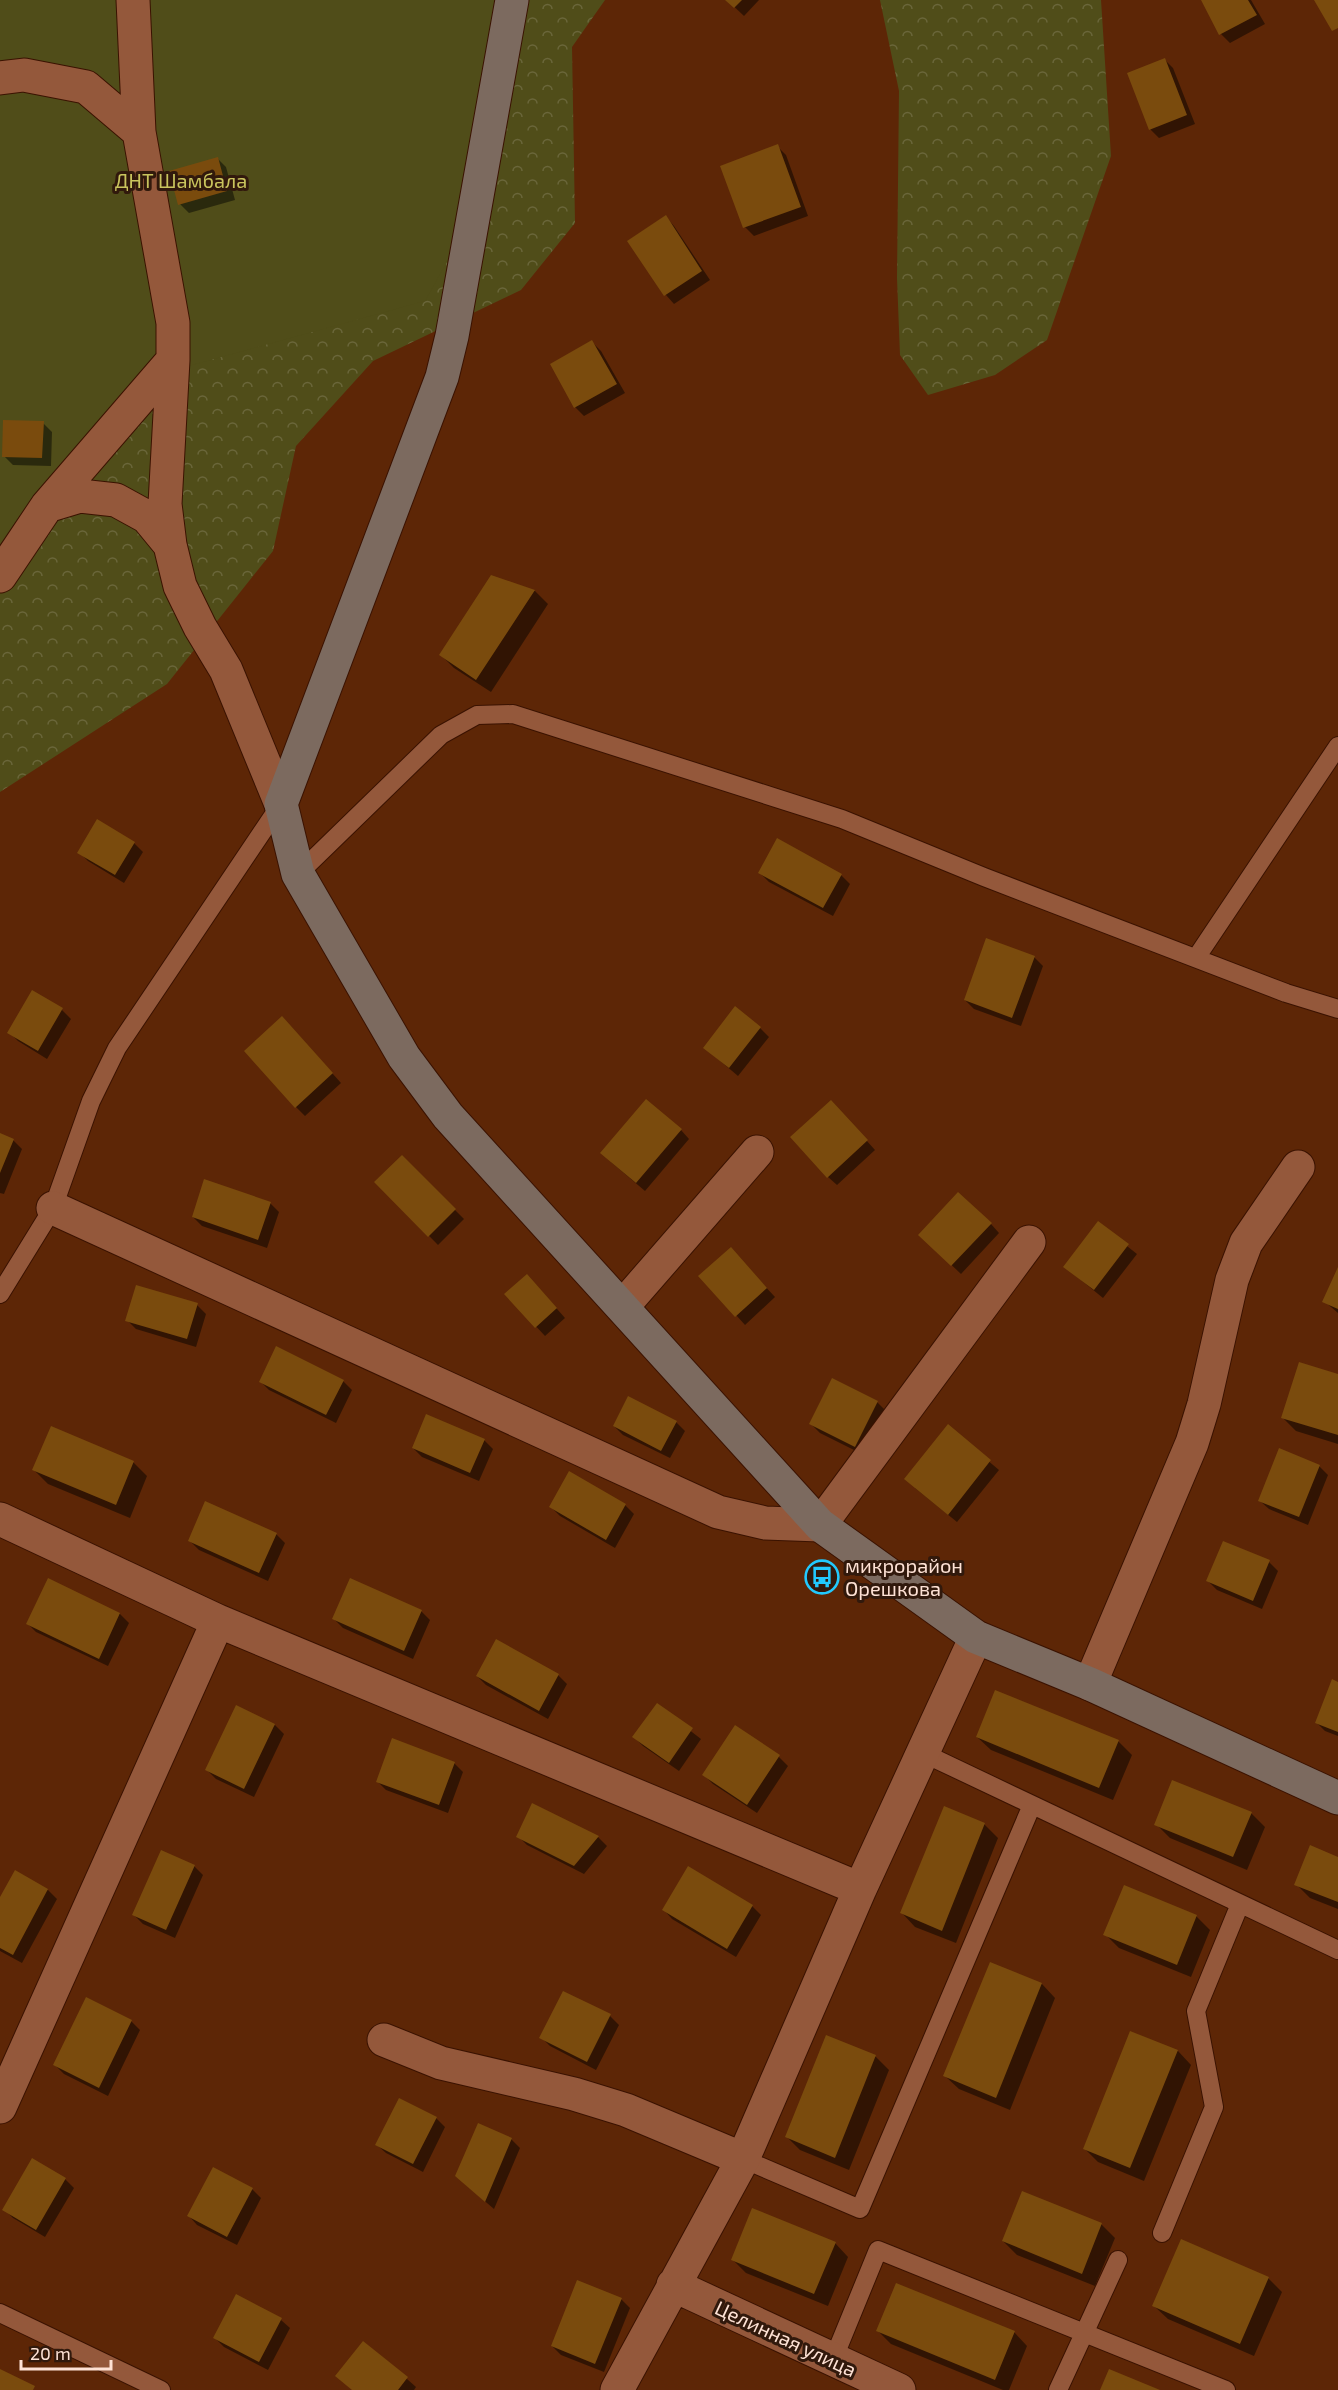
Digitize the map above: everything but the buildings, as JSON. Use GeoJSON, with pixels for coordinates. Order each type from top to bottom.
{"type":"FeatureCollection","features":[{"type":"Feature","properties":{"kind":"street"},"geometry":{"type":"LineString","coordinates":[[133,0],[139,132],[172,323],[173,360],[165,504],[170,545],[180,586],[200,627],[226,670],[281,804],[298,874],[404,1056],[448,1116],[820,1525],[976,1637],[1090,1684],[1338,1798]]}},
{"type":"Feature","properties":{"kind":"street"},"geometry":{"type":"LineString","coordinates":[[281,804],[442,377],[452,336],[512,0]]}},
{"type":"Feature","properties":{"kind":"street"},"geometry":{"type":"LineString","coordinates":[[0,78],[24,75],[86,87],[139,132]]}},
{"type":"Feature","properties":{"kind":"street"},"geometry":{"type":"LineString","coordinates":[[0,576],[47,506],[173,360]]}},
{"type":"Feature","properties":{"kind":"street"},"geometry":{"type":"LineString","coordinates":[[47,506],[80,496],[116,500],[147,517],[170,545]]}},
{"type":"Feature","properties":{"kind":"street"},"geometry":{"type":"LineString","coordinates":[[623,1306],[757,1152]]}},
{"type":"Feature","properties":{"kind":"street"},"geometry":{"type":"LineString","coordinates":[[1090,1684],[1192,1443],[1204,1404],[1232,1280],[1246,1243],[1298,1167]]}},
{"type":"Feature","properties":{"kind":"street"},"geometry":{"type":"LineString","coordinates":[[54,1208],[718,1512],[765,1523],[820,1525]]}},
{"type":"Feature","properties":{"kind":"street"},"geometry":{"type":"LineString","coordinates":[[820,1525],[1029,1242]]}},
{"type":"Feature","properties":{"kind":"street"},"geometry":{"type":"LineString","coordinates":[[0,1520],[218,1620],[860,1889]]}},
{"type":"Feature","properties":{"kind":"street"},"geometry":{"type":"LineString","coordinates":[[0,2107],[218,1620]]}},
{"type":"Feature","properties":{"kind":"street"},"geometry":{"type":"LineString","coordinates":[[617,2390],[743,2159],[860,1889],[976,1637]]}},
{"type":"Feature","properties":{"kind":"street"},"geometry":{"type":"LineString","coordinates":[[384,2040],[441,2063],[574,2094],[626,2110],[743,2159]]}},
{"type":"Feature","properties":{"kind":"street","name":"Целинная улица"},"geometry":{"type":"LineString","coordinates":[[673,2285],[899,2390]]}},
{"type":"Feature","properties":{"kind":"lane"},"geometry":{"type":"LineString","coordinates":[[298,874],[441,735],[477,715],[513,714],[842,819],[995,882],[1286,993],[1338,1009]]}},
{"type":"Feature","properties":{"kind":"lane"},"geometry":{"type":"LineString","coordinates":[[1196,958],[1338,746]]}},
{"type":"Feature","properties":{"kind":"lane"},"geometry":{"type":"LineString","coordinates":[[0,1294],[54,1208],[91,1101],[117,1048],[281,804]]}},
{"type":"Feature","properties":{"kind":"lane"},"geometry":{"type":"LineString","coordinates":[[923,1753],[1338,1950]]}},
{"type":"Feature","properties":{"kind":"lane"},"geometry":{"type":"LineString","coordinates":[[743,2159],[860,2209],[1032,1805]]}},
{"type":"Feature","properties":{"kind":"lane"},"geometry":{"type":"LineString","coordinates":[[1162,2232],[1214,2107],[1196,2011],[1240,1904]]}},
{"type":"Feature","properties":{"kind":"lane"},"geometry":{"type":"LineString","coordinates":[[833,2360],[878,2250],[1226,2390]]}},
{"type":"Feature","properties":{"kind":"lane"},"geometry":{"type":"LineString","coordinates":[[1058,2390],[1118,2260]]}},
{"type":"Feature","properties":{"kind":"lane"},"geometry":{"type":"LineString","coordinates":[[0,2313],[161,2390]]}},
{"type":"Feature","properties":{"kind":"green space","name":"ДНТ Шамбала"},"geometry":{"type":"Polygon","coordinates":[[[0,0],[605,0],[572,47],[575,223],[521,290],[373,361],[296,446],[273,551],[167,684],[0,792],[0,0]]]}},
{"type":"Feature","properties":{"kind":"green space","name":"ДНТ Шамбала"},"geometry":{"type":"Polygon","coordinates":[[[0,0],[497,0],[448,260],[425,301],[159,374],[0,594],[0,0]]]}},
{"type":"Feature","properties":{"kind":"green space"},"geometry":{"type":"Polygon","coordinates":[[[880,0],[1101,0],[1111,156],[1047,340],[995,375],[928,395],[900,355],[897,278],[899,91],[880,0]]]}},
{"type":"Feature","properties":{"kind":"place","name":"микрорайон Орешкова"},"geometry":{"type":"Point","coordinates":[822,1577]}}]}
